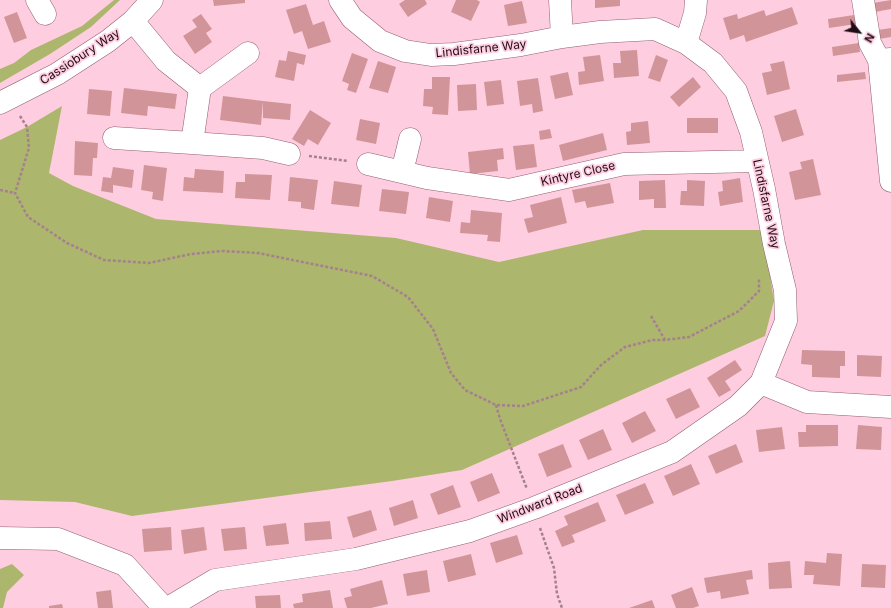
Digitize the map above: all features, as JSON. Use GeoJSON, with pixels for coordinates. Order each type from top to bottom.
{"type":"FeatureCollection","features":[{"type":"Feature","properties":{"kind":"street","name":"Cassiobury Way"},"geometry":{"type":"LineString","coordinates":[[5,101],[57,74],[108,41],[133,21],[152,0]]}},
{"type":"Feature","properties":{"kind":"street","name":"Lindisfarne Way"},"geometry":{"type":"LineString","coordinates":[[340,0],[352,18],[380,41],[405,51],[431,54],[454,54],[600,32],[655,29],[686,43],[713,63],[736,91],[751,132],[785,290],[786,321],[761,383]]}},
{"type":"Feature","properties":{"kind":"street"},"geometry":{"type":"LineString","coordinates":[[560,0],[562,37]]}},
{"type":"Feature","properties":{"kind":"street"},"geometry":{"type":"LineString","coordinates":[[686,43],[695,13],[696,0]]}},
{"type":"Feature","properties":{"kind":"street"},"geometry":{"type":"LineString","coordinates":[[863,0],[870,43],[885,59],[891,182]]}},
{"type":"Feature","properties":{"kind":"street"},"geometry":{"type":"LineString","coordinates":[[133,21],[166,61],[200,88]]}},
{"type":"Feature","properties":{"kind":"street"},"geometry":{"type":"LineString","coordinates":[[192,143],[200,88],[248,53]]}},
{"type":"Feature","properties":{"kind":"street"},"geometry":{"type":"LineString","coordinates":[[114,138],[263,148],[289,154]]}},
{"type":"Feature","properties":{"kind":"street"},"geometry":{"type":"LineString","coordinates":[[402,172],[410,139]]}},
{"type":"Feature","properties":{"kind":"street","name":"Kintyre Close"},"geometry":{"type":"LineString","coordinates":[[368,164],[427,178],[509,190],[624,164],[757,161]]}},
{"type":"Feature","properties":{"kind":"street"},"geometry":{"type":"LineString","coordinates":[[761,383],[808,402],[891,408]]}},
{"type":"Feature","properties":{"kind":"street","name":"Windward Road"},"geometry":{"type":"LineString","coordinates":[[168,608],[215,580],[356,559],[470,531],[534,508],[672,452],[738,406],[761,383]]}},
{"type":"Feature","properties":{"kind":"street"},"geometry":{"type":"LineString","coordinates":[[0,538],[58,539],[125,565],[164,608]]}},
{"type":"Feature","properties":{"kind":"path"},"geometry":{"type":"LineString","coordinates":[[5,101],[27,127],[29,148],[15,193],[28,217],[66,243],[104,260],[149,263],[197,253],[223,251],[258,253],[372,276],[408,297],[433,329],[451,373],[465,390],[496,405],[523,406],[581,387],[601,365],[625,347],[652,340],[689,337],[739,311],[759,291],[759,272]]}},
{"type":"Feature","properties":{"kind":"path"},"geometry":{"type":"LineString","coordinates":[[289,154],[368,164]]}},
{"type":"Feature","properties":{"kind":"path"},"geometry":{"type":"LineString","coordinates":[[0,190],[15,193]]}},
{"type":"Feature","properties":{"kind":"path"},"geometry":{"type":"LineString","coordinates":[[651,316],[665,340]]}},
{"type":"Feature","properties":{"kind":"path"},"geometry":{"type":"LineString","coordinates":[[496,405],[534,508],[554,568],[557,594],[562,608]]}},
{"type":"Feature","properties":{"kind":"green space"},"geometry":{"type":"Polygon","coordinates":[[[114,0],[120,0],[91,27],[50,54],[0,83],[0,69],[14,63],[31,50],[82,26],[114,0]]]}},
{"type":"Feature","properties":{"kind":"green space"},"geometry":{"type":"Polygon","coordinates":[[[62,106],[49,173],[73,186],[156,219],[396,238],[499,262],[643,230],[763,230],[774,301],[765,336],[462,470],[392,481],[132,516],[75,502],[0,500],[0,140],[27,127],[62,106]]]}},
{"type":"Feature","properties":{"kind":"green space"},"geometry":{"type":"Polygon","coordinates":[[[12,564],[24,575],[7,592],[3,608],[0,608],[0,569],[12,564]]]}},
{"type":"Feature","properties":{"kind":"building"},"geometry":{"type":"Polygon","coordinates":[[[213,0],[245,0],[245,3],[214,6],[213,0]]]}},
{"type":"Feature","properties":{"kind":"building"},"geometry":{"type":"Polygon","coordinates":[[[405,0],[425,0],[427,4],[408,17],[399,4],[405,0]]]}},
{"type":"Feature","properties":{"kind":"building"},"geometry":{"type":"Polygon","coordinates":[[[456,0],[477,0],[480,2],[471,21],[451,12],[456,0]]]}},
{"type":"Feature","properties":{"kind":"building"},"geometry":{"type":"Polygon","coordinates":[[[595,0],[620,0],[620,6],[595,8],[595,0]]]}},
{"type":"Feature","properties":{"kind":"building"},"geometry":{"type":"Polygon","coordinates":[[[891,0],[891,9],[875,12],[873,3],[891,0]]]}},
{"type":"Feature","properties":{"kind":"building"},"geometry":{"type":"Polygon","coordinates":[[[522,1],[527,23],[508,26],[504,5],[522,1]]]}},
{"type":"Feature","properties":{"kind":"building"},"geometry":{"type":"Polygon","coordinates":[[[306,4],[313,25],[324,21],[331,42],[308,49],[302,31],[294,34],[286,10],[306,4]]]}},
{"type":"Feature","properties":{"kind":"building"},"geometry":{"type":"Polygon","coordinates":[[[792,7],[798,24],[746,42],[744,35],[730,40],[723,18],[737,14],[738,19],[764,10],[766,16],[792,7]]]}},
{"type":"Feature","properties":{"kind":"building"},"geometry":{"type":"Polygon","coordinates":[[[17,12],[27,38],[14,43],[4,17],[17,12]]]}},
{"type":"Feature","properties":{"kind":"building"},"geometry":{"type":"Polygon","coordinates":[[[201,14],[212,29],[206,33],[212,42],[195,54],[183,36],[197,27],[192,20],[201,14]]]}},
{"type":"Feature","properties":{"kind":"building"},"geometry":{"type":"Polygon","coordinates":[[[854,15],[856,24],[829,28],[828,19],[854,15]]]}},
{"type":"Feature","properties":{"kind":"building"},"geometry":{"type":"Polygon","coordinates":[[[891,28],[891,37],[879,39],[878,30],[891,28]]]}},
{"type":"Feature","properties":{"kind":"building"},"geometry":{"type":"Polygon","coordinates":[[[859,43],[860,52],[833,56],[832,47],[859,43]]]}},
{"type":"Feature","properties":{"kind":"building"},"geometry":{"type":"Polygon","coordinates":[[[637,50],[639,76],[614,78],[613,63],[621,63],[620,51],[637,50]]]}},
{"type":"Feature","properties":{"kind":"building"},"geometry":{"type":"Polygon","coordinates":[[[288,51],[306,55],[304,65],[297,63],[294,81],[275,77],[279,60],[286,61],[288,51]]]}},
{"type":"Feature","properties":{"kind":"building"},"geometry":{"type":"Polygon","coordinates":[[[352,53],[368,59],[356,93],[347,90],[349,84],[342,81],[352,53]]]}},
{"type":"Feature","properties":{"kind":"building"},"geometry":{"type":"Polygon","coordinates":[[[600,55],[604,81],[579,85],[578,72],[585,71],[583,57],[600,55]]]}},
{"type":"Feature","properties":{"kind":"building"},"geometry":{"type":"Polygon","coordinates":[[[656,55],[668,60],[660,82],[648,78],[656,55]]]}},
{"type":"Feature","properties":{"kind":"building"},"geometry":{"type":"Polygon","coordinates":[[[378,61],[396,67],[388,93],[369,88],[378,61]]]}},
{"type":"Feature","properties":{"kind":"building"},"geometry":{"type":"Polygon","coordinates":[[[784,61],[790,89],[767,95],[762,73],[772,71],[770,64],[784,61]]]}},
{"type":"Feature","properties":{"kind":"building"},"geometry":{"type":"Polygon","coordinates":[[[568,72],[573,95],[555,99],[550,76],[568,72]]]}},
{"type":"Feature","properties":{"kind":"building"},"geometry":{"type":"Polygon","coordinates":[[[865,72],[866,79],[837,82],[837,75],[865,72]]]}},
{"type":"Feature","properties":{"kind":"building"},"geometry":{"type":"Polygon","coordinates":[[[432,77],[450,77],[448,115],[432,114],[433,107],[423,106],[424,89],[432,89],[432,77]]]}},
{"type":"Feature","properties":{"kind":"building"},"geometry":{"type":"Polygon","coordinates":[[[693,77],[701,87],[679,107],[670,97],[693,77]]]}},
{"type":"Feature","properties":{"kind":"building"},"geometry":{"type":"Polygon","coordinates":[[[538,78],[543,111],[533,113],[532,104],[520,106],[517,81],[538,78]]]}},
{"type":"Feature","properties":{"kind":"building"},"geometry":{"type":"Polygon","coordinates":[[[501,80],[504,104],[487,106],[484,82],[501,80]]]}},
{"type":"Feature","properties":{"kind":"building"},"geometry":{"type":"Polygon","coordinates":[[[476,84],[477,110],[458,111],[457,85],[476,84]]]}},
{"type":"Feature","properties":{"kind":"building"},"geometry":{"type":"Polygon","coordinates":[[[124,88],[177,94],[175,109],[148,106],[147,116],[121,113],[124,88]]]}},
{"type":"Feature","properties":{"kind":"building"},"geometry":{"type":"Polygon","coordinates":[[[89,89],[112,91],[110,116],[87,114],[89,89]]]}},
{"type":"Feature","properties":{"kind":"building"},"geometry":{"type":"Polygon","coordinates":[[[223,96],[263,101],[261,125],[220,120],[223,96]]]}},
{"type":"Feature","properties":{"kind":"building"},"geometry":{"type":"Polygon","coordinates":[[[263,101],[291,104],[290,120],[263,118],[263,101]]]}},
{"type":"Feature","properties":{"kind":"building"},"geometry":{"type":"Polygon","coordinates":[[[796,109],[804,135],[782,142],[774,116],[796,109]]]}},
{"type":"Feature","properties":{"kind":"building"},"geometry":{"type":"Polygon","coordinates":[[[310,110],[331,123],[318,145],[308,139],[304,146],[292,139],[310,110]]]}},
{"type":"Feature","properties":{"kind":"building"},"geometry":{"type":"Polygon","coordinates":[[[687,118],[718,118],[718,133],[687,133],[687,118]]]}},
{"type":"Feature","properties":{"kind":"building"},"geometry":{"type":"Polygon","coordinates":[[[360,119],[380,123],[376,144],[356,140],[360,119]]]}},
{"type":"Feature","properties":{"kind":"building"},"geometry":{"type":"Polygon","coordinates":[[[648,121],[650,143],[627,145],[626,132],[631,131],[631,123],[648,121]]]}},
{"type":"Feature","properties":{"kind":"building"},"geometry":{"type":"Polygon","coordinates":[[[550,129],[552,138],[540,140],[539,131],[550,129]]]}},
{"type":"Feature","properties":{"kind":"building"},"geometry":{"type":"Polygon","coordinates":[[[603,133],[607,150],[563,161],[559,145],[603,133]]]}},
{"type":"Feature","properties":{"kind":"building"},"geometry":{"type":"Polygon","coordinates":[[[75,141],[98,143],[97,158],[93,158],[92,176],[74,175],[75,141]]]}},
{"type":"Feature","properties":{"kind":"building"},"geometry":{"type":"Polygon","coordinates":[[[534,144],[537,167],[516,170],[513,146],[534,144]]]}},
{"type":"Feature","properties":{"kind":"building"},"geometry":{"type":"Polygon","coordinates":[[[503,148],[504,159],[497,160],[498,171],[470,174],[468,152],[503,148]]]}},
{"type":"Feature","properties":{"kind":"building"},"geometry":{"type":"Polygon","coordinates":[[[813,159],[821,195],[795,200],[789,172],[802,169],[800,162],[813,159]]]}},
{"type":"Feature","properties":{"kind":"building"},"geometry":{"type":"Polygon","coordinates":[[[144,165],[167,168],[163,201],[152,199],[153,192],[141,190],[144,165]]]}},
{"type":"Feature","properties":{"kind":"building"},"geometry":{"type":"Polygon","coordinates":[[[113,167],[134,170],[132,188],[113,185],[113,193],[101,191],[103,177],[111,178],[113,167]]]}},
{"type":"Feature","properties":{"kind":"building"},"geometry":{"type":"Polygon","coordinates":[[[195,169],[224,171],[223,193],[183,191],[184,177],[194,178],[195,169]]]}},
{"type":"Feature","properties":{"kind":"building"},"geometry":{"type":"Polygon","coordinates":[[[245,174],[272,175],[270,200],[235,198],[236,182],[245,182],[245,174]]]}},
{"type":"Feature","properties":{"kind":"building"},"geometry":{"type":"Polygon","coordinates":[[[290,177],[318,180],[314,210],[301,208],[301,202],[288,201],[290,177]]]}},
{"type":"Feature","properties":{"kind":"building"},"geometry":{"type":"Polygon","coordinates":[[[740,178],[743,202],[720,206],[718,192],[723,191],[722,181],[740,178]]]}},
{"type":"Feature","properties":{"kind":"building"},"geometry":{"type":"Polygon","coordinates":[[[665,180],[666,208],[654,208],[654,199],[639,200],[639,181],[665,180]]]}},
{"type":"Feature","properties":{"kind":"building"},"geometry":{"type":"Polygon","coordinates":[[[687,180],[705,181],[704,206],[680,205],[681,191],[687,191],[687,180]]]}},
{"type":"Feature","properties":{"kind":"building"},"geometry":{"type":"Polygon","coordinates":[[[334,181],[362,185],[359,207],[331,204],[334,181]]]}},
{"type":"Feature","properties":{"kind":"building"},"geometry":{"type":"Polygon","coordinates":[[[610,183],[614,203],[587,208],[585,201],[575,203],[572,190],[610,183]]]}},
{"type":"Feature","properties":{"kind":"building"},"geometry":{"type":"Polygon","coordinates":[[[382,189],[409,192],[406,214],[379,211],[382,189]]]}},
{"type":"Feature","properties":{"kind":"building"},"geometry":{"type":"Polygon","coordinates":[[[429,197],[453,201],[450,222],[426,218],[429,197]]]}},
{"type":"Feature","properties":{"kind":"building"},"geometry":{"type":"Polygon","coordinates":[[[561,197],[567,223],[528,233],[524,219],[533,217],[530,205],[561,197]]]}},
{"type":"Feature","properties":{"kind":"building"},"geometry":{"type":"Polygon","coordinates":[[[471,210],[502,213],[500,242],[487,241],[488,235],[460,233],[461,222],[470,223],[471,210]]]}},
{"type":"Feature","properties":{"kind":"building"},"geometry":{"type":"Polygon","coordinates":[[[802,350],[845,351],[845,366],[840,366],[840,378],[812,377],[812,365],[801,364],[802,350]]]}},
{"type":"Feature","properties":{"kind":"building"},"geometry":{"type":"Polygon","coordinates":[[[857,355],[882,356],[881,377],[857,376],[857,355]]]}},
{"type":"Feature","properties":{"kind":"building"},"geometry":{"type":"Polygon","coordinates":[[[735,360],[742,370],[725,381],[731,390],[719,397],[707,378],[735,360]]]}},
{"type":"Feature","properties":{"kind":"building"},"geometry":{"type":"Polygon","coordinates":[[[690,388],[700,407],[676,419],[666,399],[690,388]]]}},
{"type":"Feature","properties":{"kind":"building"},"geometry":{"type":"Polygon","coordinates":[[[645,411],[656,431],[632,443],[622,423],[645,411]]]}},
{"type":"Feature","properties":{"kind":"building"},"geometry":{"type":"Polygon","coordinates":[[[806,425],[838,425],[838,446],[799,447],[798,432],[806,432],[806,425]]]}},
{"type":"Feature","properties":{"kind":"building"},"geometry":{"type":"Polygon","coordinates":[[[858,425],[882,427],[881,450],[856,449],[858,425]]]}},
{"type":"Feature","properties":{"kind":"building"},"geometry":{"type":"Polygon","coordinates":[[[782,427],[785,449],[759,452],[756,430],[782,427]]]}},
{"type":"Feature","properties":{"kind":"building"},"geometry":{"type":"Polygon","coordinates":[[[603,429],[612,450],[588,460],[579,440],[603,429]]]}},
{"type":"Feature","properties":{"kind":"building"},"geometry":{"type":"Polygon","coordinates":[[[563,444],[572,467],[547,477],[538,454],[563,444]]]}},
{"type":"Feature","properties":{"kind":"building"},"geometry":{"type":"Polygon","coordinates":[[[736,444],[743,462],[716,474],[708,456],[736,444]]]}},
{"type":"Feature","properties":{"kind":"building"},"geometry":{"type":"Polygon","coordinates":[[[691,464],[700,484],[673,496],[664,476],[691,464]]]}},
{"type":"Feature","properties":{"kind":"building"},"geometry":{"type":"Polygon","coordinates":[[[492,473],[500,493],[478,502],[470,482],[492,473]]]}},
{"type":"Feature","properties":{"kind":"building"},"geometry":{"type":"Polygon","coordinates":[[[645,483],[654,503],[625,515],[616,495],[645,483]]]}},
{"type":"Feature","properties":{"kind":"building"},"geometry":{"type":"Polygon","coordinates":[[[453,485],[461,507],[438,515],[430,494],[453,485]]]}},
{"type":"Feature","properties":{"kind":"building"},"geometry":{"type":"Polygon","coordinates":[[[413,500],[418,518],[394,526],[389,508],[413,500]]]}},
{"type":"Feature","properties":{"kind":"building"},"geometry":{"type":"Polygon","coordinates":[[[598,502],[606,521],[572,535],[575,542],[562,547],[555,531],[568,525],[564,516],[598,502]]]}},
{"type":"Feature","properties":{"kind":"building"},"geometry":{"type":"Polygon","coordinates":[[[371,510],[377,530],[353,538],[347,517],[371,510]]]}},
{"type":"Feature","properties":{"kind":"building"},"geometry":{"type":"Polygon","coordinates":[[[330,521],[332,539],[305,541],[304,523],[330,521]]]}},
{"type":"Feature","properties":{"kind":"building"},"geometry":{"type":"Polygon","coordinates":[[[286,523],[289,544],[266,546],[263,526],[286,523]]]}},
{"type":"Feature","properties":{"kind":"building"},"geometry":{"type":"Polygon","coordinates":[[[171,527],[172,550],[144,552],[142,529],[171,527]]]}},
{"type":"Feature","properties":{"kind":"building"},"geometry":{"type":"Polygon","coordinates":[[[204,527],[207,550],[184,554],[181,530],[204,527]]]}},
{"type":"Feature","properties":{"kind":"building"},"geometry":{"type":"Polygon","coordinates":[[[245,527],[247,549],[224,551],[221,529],[245,527]]]}},
{"type":"Feature","properties":{"kind":"building"},"geometry":{"type":"Polygon","coordinates":[[[517,535],[523,554],[496,563],[490,543],[517,535]]]}},
{"type":"Feature","properties":{"kind":"building"},"geometry":{"type":"Polygon","coordinates":[[[827,553],[842,554],[840,586],[813,584],[814,575],[804,575],[805,561],[826,563],[827,553]]]}},
{"type":"Feature","properties":{"kind":"building"},"geometry":{"type":"Polygon","coordinates":[[[471,554],[476,575],[448,582],[443,561],[471,554]]]}},
{"type":"Feature","properties":{"kind":"building"},"geometry":{"type":"Polygon","coordinates":[[[790,561],[792,588],[769,589],[768,563],[790,561]]]}},
{"type":"Feature","properties":{"kind":"building"},"geometry":{"type":"Polygon","coordinates":[[[862,564],[886,565],[885,588],[861,587],[862,564]]]}},
{"type":"Feature","properties":{"kind":"building"},"geometry":{"type":"Polygon","coordinates":[[[427,570],[430,592],[407,596],[403,574],[427,570]]]}},
{"type":"Feature","properties":{"kind":"building"},"geometry":{"type":"Polygon","coordinates":[[[752,570],[753,579],[746,580],[749,594],[721,599],[720,591],[707,593],[704,578],[752,570]]]}},
{"type":"Feature","properties":{"kind":"building"},"geometry":{"type":"Polygon","coordinates":[[[382,580],[388,604],[371,608],[347,608],[344,598],[352,596],[350,589],[382,580]]]}},
{"type":"Feature","properties":{"kind":"building"},"geometry":{"type":"Polygon","coordinates":[[[692,587],[699,606],[693,608],[676,608],[671,595],[692,587]]]}},
{"type":"Feature","properties":{"kind":"building"},"geometry":{"type":"Polygon","coordinates":[[[111,590],[113,608],[98,608],[96,592],[111,590]]]}},
{"type":"Feature","properties":{"kind":"building"},"geometry":{"type":"Polygon","coordinates":[[[330,590],[333,608],[294,608],[293,604],[303,602],[302,594],[330,590]]]}},
{"type":"Feature","properties":{"kind":"building"},"geometry":{"type":"Polygon","coordinates":[[[280,595],[281,608],[256,608],[255,596],[280,595]]]}},
{"type":"Feature","properties":{"kind":"building"},"geometry":{"type":"Polygon","coordinates":[[[652,600],[655,608],[629,608],[652,600]]]}},
{"type":"Feature","properties":{"kind":"building"},"geometry":{"type":"Polygon","coordinates":[[[62,604],[63,608],[49,608],[49,606],[62,604]]]}}]}
